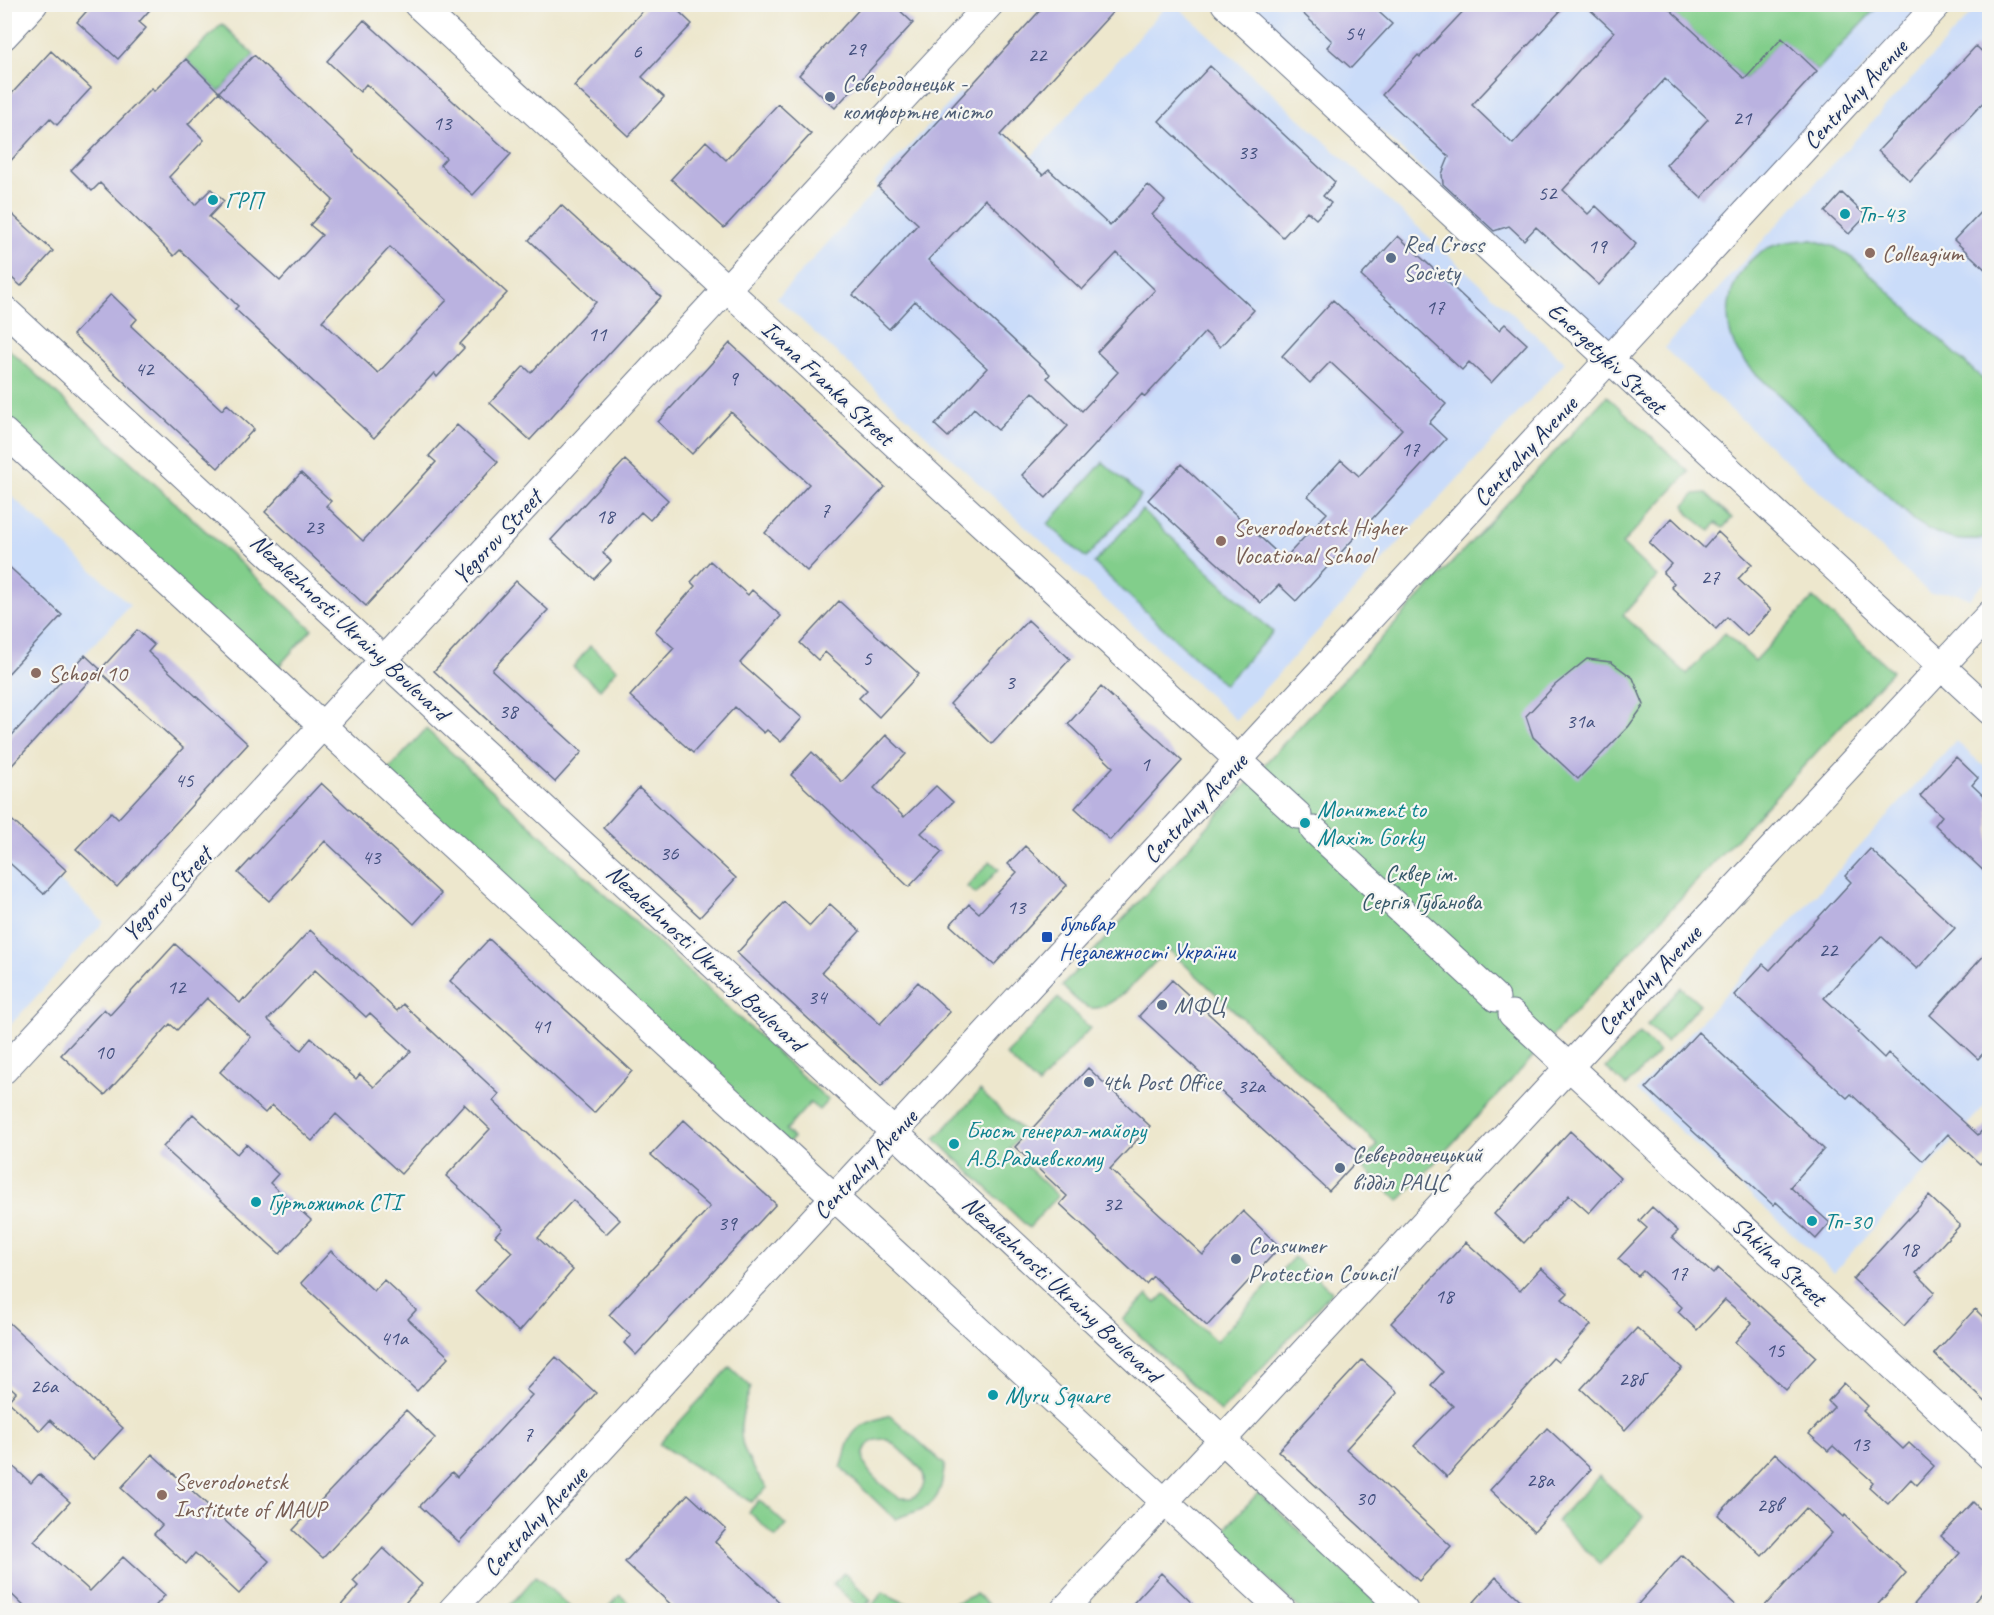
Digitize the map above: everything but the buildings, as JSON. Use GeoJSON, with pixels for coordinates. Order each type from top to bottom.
{"type":"FeatureCollection","features":[{"type":"Feature","properties":{"kind":"street"},"geometry":{"type":"LineString","coordinates":[[4,36],[34,4]]}},
{"type":"Feature","properties":{"kind":"street","name":"Ivana Franka Street"},"geometry":{"type":"LineString","coordinates":[[417,4],[1306,823]]}},
{"type":"Feature","properties":{"kind":"street","name":"Yegorov Street"},"geometry":{"type":"LineString","coordinates":[[4,1070],[990,4]]}},
{"type":"Feature","properties":{"kind":"street","name":"Energetykiv Street"},"geometry":{"type":"LineString","coordinates":[[1225,4],[1989,711]]}},
{"type":"Feature","properties":{"kind":"street","name":"Centralny Avenue"},"geometry":{"type":"LineString","coordinates":[[452,1611],[1938,4]]}},
{"type":"Feature","properties":{"kind":"street","name":"Nezalezhnosti Ukrainy Boulevard"},"geometry":{"type":"LineString","coordinates":[[4,309],[895,1132],[1404,1611]]}},
{"type":"Feature","properties":{"kind":"street"},"geometry":{"type":"LineString","coordinates":[[4,432],[1282,1611]]}},
{"type":"Feature","properties":{"kind":"street","name":"Centralny Avenue"},"geometry":{"type":"LineString","coordinates":[[1064,1611],[1989,614]]}},
{"type":"Feature","properties":{"kind":"street","name":"Shkilna Street"},"geometry":{"type":"LineString","coordinates":[[1306,823],[1989,1456]]}},
{"type":"Feature","properties":{"kind":"shaded area","name":"Severodonetsk Higher Vocational School"},"geometry":{"type":"Polygon","coordinates":[[[1167,5],[1176,5],[1565,362],[1236,720],[777,298],[878,188],[875,183],[960,92],[1030,158],[1167,5]]]}},
{"type":"Feature","properties":{"kind":"shaded area"},"geometry":{"type":"Polygon","coordinates":[[[1244,5],[1922,5],[1611,343],[1244,5]]]}},
{"type":"Feature","properties":{"kind":"shaded area","name":"Colleagium"},"geometry":{"type":"Polygon","coordinates":[[[1979,5],[1989,15],[1990,577],[1969,599],[1957,593],[1930,594],[1664,348],[1979,5]]]}},
{"type":"Feature","properties":{"kind":"shaded area","name":"School 10"},"geometry":{"type":"Polygon","coordinates":[[[4,489],[130,605],[5,741],[4,741],[4,489]]]}},
{"type":"Feature","properties":{"kind":"shaded area"},"geometry":{"type":"Polygon","coordinates":[[[1956,741],[1989,771],[1989,1101],[1834,1272],[1637,1091],[1956,741]]]}},
{"type":"Feature","properties":{"kind":"shaded area"},"geometry":{"type":"Polygon","coordinates":[[[4,830],[104,922],[5,1031],[4,1031],[4,830]]]}},
{"type":"Feature","properties":{"kind":"green space"},"geometry":{"type":"Polygon","coordinates":[[[1664,5],[1879,5],[1817,71],[1782,39],[1745,79],[1664,5]]]}},
{"type":"Feature","properties":{"kind":"green space"},"geometry":{"type":"Polygon","coordinates":[[[222,24],[254,55],[219,92],[186,59],[222,24]]]}},
{"type":"Feature","properties":{"kind":"green space"},"geometry":{"type":"Polygon","coordinates":[[[1813,240],[1835,247],[1855,260],[1989,385],[1989,536],[1969,540],[1950,538],[1933,532],[1915,521],[1752,370],[1738,352],[1729,324],[1729,308],[1731,294],[1745,267],[1755,256],[1773,246],[1790,241],[1813,240]]]}},
{"type":"Feature","properties":{"kind":"green space"},"geometry":{"type":"Polygon","coordinates":[[[4,345],[312,629],[272,674],[5,428],[4,345]]]}},
{"type":"Feature","properties":{"kind":"green space","name":"Сквер ім. Сергія Губанова"},"geometry":{"type":"Polygon","coordinates":[[[1607,396],[1689,472],[1622,544],[1657,577],[1623,615],[1687,674],[1725,633],[1755,661],[1813,598],[1892,671],[1399,1201],[1360,1164],[1378,1145],[1168,949],[1133,985],[1101,1007],[1092,1008],[1084,1005],[1062,986],[1272,756],[1607,396]]]}},
{"type":"Feature","properties":{"kind":"green space"},"geometry":{"type":"Polygon","coordinates":[[[1103,462],[1141,496],[1086,558],[1048,524],[1103,462]]]}},
{"type":"Feature","properties":{"kind":"green space"},"geometry":{"type":"Polygon","coordinates":[[[1706,493],[1732,518],[1723,528],[1716,523],[1710,531],[1689,514],[1685,505],[1695,494],[1706,493]]]}},
{"type":"Feature","properties":{"kind":"green space"},"geometry":{"type":"Polygon","coordinates":[[[1142,510],[1273,632],[1224,685],[1094,563],[1142,510]]]}},
{"type":"Feature","properties":{"kind":"green space"},"geometry":{"type":"Polygon","coordinates":[[[590,646],[617,669],[600,689],[573,667],[590,646]]]}},
{"type":"Feature","properties":{"kind":"green space"},"geometry":{"type":"Polygon","coordinates":[[[426,729],[828,1100],[819,1110],[810,1103],[786,1130],[793,1138],[784,1148],[382,777],[426,729]]]}},
{"type":"Feature","properties":{"kind":"green space"},"geometry":{"type":"Polygon","coordinates":[[[990,861],[999,869],[976,894],[967,887],[990,861]]]}},
{"type":"Feature","properties":{"kind":"green space"},"geometry":{"type":"Polygon","coordinates":[[[1681,987],[1700,1004],[1666,1042],[1647,1025],[1681,987]]]}},
{"type":"Feature","properties":{"kind":"green space"},"geometry":{"type":"Polygon","coordinates":[[[1058,998],[1090,1028],[1038,1085],[1006,1055],[1058,998]]]}},
{"type":"Feature","properties":{"kind":"green space"},"geometry":{"type":"Polygon","coordinates":[[[1640,1033],[1659,1052],[1626,1086],[1606,1068],[1640,1033]]]}},
{"type":"Feature","properties":{"kind":"green space"},"geometry":{"type":"Polygon","coordinates":[[[980,1091],[1024,1132],[1009,1149],[1058,1196],[1029,1228],[935,1139],[980,1091]]]}},
{"type":"Feature","properties":{"kind":"green space"},"geometry":{"type":"Polygon","coordinates":[[[1294,1257],[1332,1292],[1221,1412],[1123,1320],[1147,1295],[1156,1303],[1165,1294],[1216,1341],[1294,1257]]]}},
{"type":"Feature","properties":{"kind":"green space"},"geometry":{"type":"Polygon","coordinates":[[[730,1367],[751,1387],[742,1417],[742,1440],[750,1462],[767,1488],[751,1502],[659,1444],[730,1367]]]}},
{"type":"Feature","properties":{"kind":"green space"},"geometry":{"type":"Polygon","coordinates":[[[890,1415],[945,1465],[942,1483],[933,1502],[922,1509],[895,1519],[841,1468],[848,1444],[855,1432],[865,1424],[890,1415]],[[881,1439],[867,1446],[864,1461],[867,1469],[899,1498],[912,1498],[922,1489],[924,1477],[920,1468],[890,1441],[881,1439]]]}},
{"type":"Feature","properties":{"kind":"green space"},"geometry":{"type":"Polygon","coordinates":[[[1599,1476],[1643,1517],[1601,1564],[1556,1522],[1599,1476]]]}},
{"type":"Feature","properties":{"kind":"green space"},"geometry":{"type":"Polygon","coordinates":[[[1258,1493],[1386,1610],[1301,1610],[1219,1535],[1258,1493]]]}},
{"type":"Feature","properties":{"kind":"green space"},"geometry":{"type":"Polygon","coordinates":[[[759,1500],[786,1525],[776,1537],[749,1512],[759,1500]]]}},
{"type":"Feature","properties":{"kind":"green space"},"geometry":{"type":"Polygon","coordinates":[[[844,1573],[871,1600],[861,1610],[833,1584],[844,1573]]]}},
{"type":"Feature","properties":{"kind":"green space"},"geometry":{"type":"Polygon","coordinates":[[[536,1576],[572,1609],[506,1610],[536,1576]]]}},
{"type":"Feature","properties":{"kind":"green space"},"geometry":{"type":"Polygon","coordinates":[[[883,1592],[908,1604],[930,1608],[951,1604],[976,1594],[995,1610],[868,1610],[883,1592]]]}},
{"type":"Feature","properties":{"kind":"green space"},"geometry":{"type":"Polygon","coordinates":[[[620,1595],[636,1610],[605,1610],[620,1595]]]}},
{"type":"Feature","properties":{"kind":"place","name":"Сєвєродонецьк - комфортне місто"},"geometry":{"type":"Point","coordinates":[830,97]}},
{"type":"Feature","properties":{"kind":"place","name":"ГРП"},"geometry":{"type":"Point","coordinates":[213,200]}},
{"type":"Feature","properties":{"kind":"place","name":"Тп-43"},"geometry":{"type":"Point","coordinates":[1845,214]}},
{"type":"Feature","properties":{"kind":"place","name":"Colleagium"},"geometry":{"type":"Point","coordinates":[1870,253]}},
{"type":"Feature","properties":{"kind":"place","name":"Red Cross Society"},"geometry":{"type":"Point","coordinates":[1391,258]}},
{"type":"Feature","properties":{"kind":"place","name":"Severodonetsk Higher Vocational School"},"geometry":{"type":"Point","coordinates":[1221,541]}},
{"type":"Feature","properties":{"kind":"place","name":"School 10"},"geometry":{"type":"Point","coordinates":[36,673]}},
{"type":"Feature","properties":{"kind":"place","name":"Monument to Maxim Gorky"},"geometry":{"type":"Point","coordinates":[1305,823]}},
{"type":"Feature","properties":{"kind":"place","name":"бульвар Незалежності України"},"geometry":{"type":"Point","coordinates":[1047,937]}},
{"type":"Feature","properties":{"kind":"place","name":"МФЦ"},"geometry":{"type":"Point","coordinates":[1162,1005]}},
{"type":"Feature","properties":{"kind":"place","name":"4th Post Office"},"geometry":{"type":"Point","coordinates":[1089,1082]}},
{"type":"Feature","properties":{"kind":"place","name":"Бюст генерал-майору А.В.Радиевскому"},"geometry":{"type":"Point","coordinates":[954,1144]}},
{"type":"Feature","properties":{"kind":"place","name":"Сєвєродонецький відділ РАЦС"},"geometry":{"type":"Point","coordinates":[1340,1168]}},
{"type":"Feature","properties":{"kind":"place","name":"Гуртожиток СТІ"},"geometry":{"type":"Point","coordinates":[256,1202]}},
{"type":"Feature","properties":{"kind":"place","name":"Тп-30"},"geometry":{"type":"Point","coordinates":[1812,1221]}},
{"type":"Feature","properties":{"kind":"place","name":"Consumer Protection Council"},"geometry":{"type":"Point","coordinates":[1236,1259]}},
{"type":"Feature","properties":{"kind":"place","name":"Myru Square"},"geometry":{"type":"Point","coordinates":[993,1395]}},
{"type":"Feature","properties":{"kind":"place","name":"Severodonetsk Institute of MAUP"},"geometry":{"type":"Point","coordinates":[162,1495]}}]}
